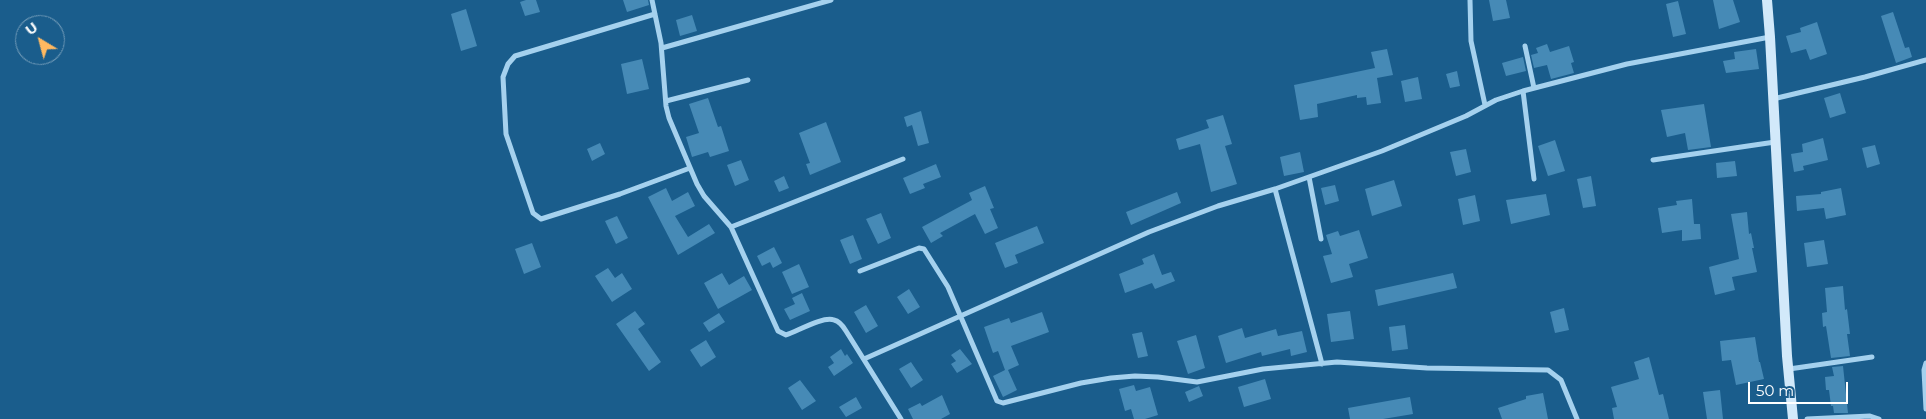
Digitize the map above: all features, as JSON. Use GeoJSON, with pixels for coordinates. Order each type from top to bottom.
{"type":"FeatureCollection","features":[{"type":"Feature","properties":{"kind":"street"},"geometry":{"type":"LineString","coordinates":[[652,0],[662,48],[669,118],[704,196],[731,227],[779,332],[786,335],[818,322],[834,320],[839,322],[901,419]]}},
{"type":"Feature","properties":{"kind":"street"},"geometry":{"type":"LineString","coordinates":[[662,48],[831,0]]}},
{"type":"Feature","properties":{"kind":"street"},"geometry":{"type":"LineString","coordinates":[[1470,0],[1471,41],[1485,105]]}},
{"type":"Feature","properties":{"kind":"street"},"geometry":{"type":"LineString","coordinates":[[1767,0],[1788,369],[1793,419]]}},
{"type":"Feature","properties":{"kind":"street"},"geometry":{"type":"LineString","coordinates":[[655,14],[515,56],[508,64],[503,77],[506,134],[533,213],[541,219],[620,194],[690,168]]}},
{"type":"Feature","properties":{"kind":"street"},"geometry":{"type":"LineString","coordinates":[[864,359],[1149,232],[1218,206],[1275,189],[1399,144],[1466,116],[1496,100],[1523,91],[1627,64],[1770,37]]}},
{"type":"Feature","properties":{"kind":"street"},"geometry":{"type":"LineString","coordinates":[[1525,46],[1534,88]]}},
{"type":"Feature","properties":{"kind":"street"},"geometry":{"type":"LineString","coordinates":[[1772,99],[1926,60]]}},
{"type":"Feature","properties":{"kind":"street"},"geometry":{"type":"LineString","coordinates":[[666,100],[748,80]]}},
{"type":"Feature","properties":{"kind":"street"},"geometry":{"type":"LineString","coordinates":[[1523,91],[1534,179]]}},
{"type":"Feature","properties":{"kind":"street"},"geometry":{"type":"LineString","coordinates":[[1653,160],[1774,142]]}},
{"type":"Feature","properties":{"kind":"street"},"geometry":{"type":"LineString","coordinates":[[731,227],[903,159]]}},
{"type":"Feature","properties":{"kind":"street"},"geometry":{"type":"LineString","coordinates":[[1308,177],[1322,239]]}},
{"type":"Feature","properties":{"kind":"street"},"geometry":{"type":"LineString","coordinates":[[1275,189],[1322,364]]}},
{"type":"Feature","properties":{"kind":"street"},"geometry":{"type":"LineString","coordinates":[[860,270],[922,248],[936,266],[962,316],[997,400],[1003,403],[1081,383],[1111,378],[1158,377],[1197,382],[1263,369],[1337,362],[1428,368],[1548,370],[1561,380],[1577,419]]}},
{"type":"Feature","properties":{"kind":"street"},"geometry":{"type":"LineString","coordinates":[[1788,369],[1872,357]]}},
{"type":"Feature","properties":{"kind":"street"},"geometry":{"type":"LineString","coordinates":[[1926,363],[1924,370],[1926,409]]}},
{"type":"Feature","properties":{"kind":"street"},"geometry":{"type":"LineString","coordinates":[[1807,419],[1870,416],[1879,419]]}},
{"type":"Feature","properties":{"kind":"building"},"geometry":{"type":"Polygon","coordinates":[[[536,0],[540,12],[525,16],[520,2],[536,0]]]}},
{"type":"Feature","properties":{"kind":"building"},"geometry":{"type":"Polygon","coordinates":[[[623,0],[648,0],[649,5],[627,12],[623,0]]]}},
{"type":"Feature","properties":{"kind":"building"},"geometry":{"type":"Polygon","coordinates":[[[1489,0],[1506,0],[1510,18],[1493,21],[1489,0]]]}},
{"type":"Feature","properties":{"kind":"building"},"geometry":{"type":"Polygon","coordinates":[[[1713,0],[1733,0],[1740,22],[1719,29],[1713,0]]]}},
{"type":"Feature","properties":{"kind":"building"},"geometry":{"type":"Polygon","coordinates":[[[1678,1],[1686,34],[1673,37],[1666,4],[1678,1]]]}},
{"type":"Feature","properties":{"kind":"building"},"geometry":{"type":"Polygon","coordinates":[[[466,9],[477,46],[461,51],[451,14],[466,9]]]}},
{"type":"Feature","properties":{"kind":"building"},"geometry":{"type":"Polygon","coordinates":[[[1893,12],[1905,48],[1909,47],[1912,57],[1896,63],[1881,16],[1893,12]]]}},
{"type":"Feature","properties":{"kind":"building"},"geometry":{"type":"Polygon","coordinates":[[[692,15],[697,31],[680,36],[676,20],[692,15]]]}},
{"type":"Feature","properties":{"kind":"building"},"geometry":{"type":"Polygon","coordinates":[[[1817,22],[1827,54],[1810,60],[1806,49],[1791,53],[1786,36],[1801,32],[1800,28],[1817,22]]]}},
{"type":"Feature","properties":{"kind":"building"},"geometry":{"type":"Polygon","coordinates":[[[1547,44],[1550,52],[1569,46],[1574,62],[1571,63],[1574,73],[1551,79],[1547,65],[1534,68],[1531,55],[1538,53],[1536,48],[1547,44]]]}},
{"type":"Feature","properties":{"kind":"building"},"geometry":{"type":"Polygon","coordinates":[[[1387,49],[1393,75],[1377,78],[1381,103],[1367,105],[1366,97],[1357,98],[1357,95],[1317,104],[1318,117],[1300,120],[1294,85],[1375,68],[1371,52],[1387,49]]]}},
{"type":"Feature","properties":{"kind":"building"},"geometry":{"type":"Polygon","coordinates":[[[1756,49],[1759,69],[1726,73],[1723,61],[1735,59],[1734,52],[1756,49]]]}},
{"type":"Feature","properties":{"kind":"building"},"geometry":{"type":"Polygon","coordinates":[[[1523,57],[1526,71],[1506,76],[1502,63],[1523,57]]]}},
{"type":"Feature","properties":{"kind":"building"},"geometry":{"type":"Polygon","coordinates":[[[642,59],[649,89],[627,94],[621,64],[642,59]]]}},
{"type":"Feature","properties":{"kind":"building"},"geometry":{"type":"Polygon","coordinates":[[[1457,71],[1460,86],[1450,88],[1446,74],[1457,71]]]}},
{"type":"Feature","properties":{"kind":"building"},"geometry":{"type":"Polygon","coordinates":[[[1418,77],[1422,99],[1405,102],[1401,81],[1418,77]]]}},
{"type":"Feature","properties":{"kind":"building"},"geometry":{"type":"Polygon","coordinates":[[[1840,93],[1846,113],[1830,118],[1824,98],[1840,93]]]}},
{"type":"Feature","properties":{"kind":"building"},"geometry":{"type":"Polygon","coordinates":[[[708,98],[718,127],[721,126],[729,151],[710,157],[708,152],[692,157],[686,137],[699,133],[689,104],[708,98]]]}},
{"type":"Feature","properties":{"kind":"building"},"geometry":{"type":"Polygon","coordinates":[[[1704,104],[1711,147],[1688,150],[1685,133],[1667,137],[1661,110],[1704,104]]]}},
{"type":"Feature","properties":{"kind":"building"},"geometry":{"type":"Polygon","coordinates":[[[921,111],[929,143],[918,146],[912,125],[907,127],[904,117],[921,111]]]}},
{"type":"Feature","properties":{"kind":"building"},"geometry":{"type":"Polygon","coordinates":[[[1223,115],[1232,144],[1225,146],[1237,184],[1211,192],[1200,144],[1179,150],[1176,139],[1209,128],[1206,120],[1223,115]]]}},
{"type":"Feature","properties":{"kind":"building"},"geometry":{"type":"Polygon","coordinates":[[[826,122],[841,162],[810,175],[806,164],[810,163],[799,133],[826,122]]]}},
{"type":"Feature","properties":{"kind":"building"},"geometry":{"type":"Polygon","coordinates":[[[1823,138],[1828,160],[1803,166],[1804,170],[1794,172],[1791,154],[1803,152],[1802,144],[1823,138]]]}},
{"type":"Feature","properties":{"kind":"building"},"geometry":{"type":"Polygon","coordinates":[[[1555,140],[1565,171],[1548,176],[1538,146],[1555,140]]]}},
{"type":"Feature","properties":{"kind":"building"},"geometry":{"type":"Polygon","coordinates":[[[600,143],[605,154],[592,161],[587,149],[600,143]]]}},
{"type":"Feature","properties":{"kind":"building"},"geometry":{"type":"Polygon","coordinates":[[[1875,145],[1880,164],[1867,168],[1862,148],[1875,145]]]}},
{"type":"Feature","properties":{"kind":"building"},"geometry":{"type":"Polygon","coordinates":[[[1466,149],[1471,172],[1456,176],[1450,152],[1466,149]]]}},
{"type":"Feature","properties":{"kind":"building"},"geometry":{"type":"Polygon","coordinates":[[[1300,152],[1304,172],[1284,176],[1280,157],[1300,152]]]}},
{"type":"Feature","properties":{"kind":"building"},"geometry":{"type":"Polygon","coordinates":[[[741,160],[749,180],[735,186],[727,165],[741,160]]]}},
{"type":"Feature","properties":{"kind":"building"},"geometry":{"type":"Polygon","coordinates":[[[1735,161],[1737,176],[1717,178],[1716,163],[1735,161]]]}},
{"type":"Feature","properties":{"kind":"building"},"geometry":{"type":"Polygon","coordinates":[[[936,164],[941,177],[923,184],[925,188],[910,194],[903,178],[936,164]]]}},
{"type":"Feature","properties":{"kind":"building"},"geometry":{"type":"Polygon","coordinates":[[[784,176],[789,188],[779,192],[774,181],[784,176]]]}},
{"type":"Feature","properties":{"kind":"building"},"geometry":{"type":"Polygon","coordinates":[[[1591,176],[1596,206],[1583,208],[1577,179],[1591,176]]]}},
{"type":"Feature","properties":{"kind":"building"},"geometry":{"type":"Polygon","coordinates":[[[1394,180],[1402,206],[1372,216],[1365,189],[1394,180]]]}},
{"type":"Feature","properties":{"kind":"building"},"geometry":{"type":"Polygon","coordinates":[[[1335,185],[1339,201],[1325,205],[1321,188],[1335,185]]]}},
{"type":"Feature","properties":{"kind":"building"},"geometry":{"type":"Polygon","coordinates":[[[985,186],[994,208],[990,209],[998,228],[985,234],[975,214],[940,233],[943,236],[931,243],[922,227],[972,200],[969,193],[985,186]]]}},
{"type":"Feature","properties":{"kind":"building"},"geometry":{"type":"Polygon","coordinates":[[[666,188],[672,201],[688,192],[695,206],[675,216],[688,237],[709,224],[715,233],[678,255],[648,197],[666,188]]]}},
{"type":"Feature","properties":{"kind":"building"},"geometry":{"type":"Polygon","coordinates":[[[1841,188],[1846,215],[1826,219],[1824,208],[1797,211],[1796,196],[1821,194],[1821,192],[1841,188]]]}},
{"type":"Feature","properties":{"kind":"building"},"geometry":{"type":"Polygon","coordinates":[[[1177,192],[1181,203],[1131,225],[1126,212],[1177,192]]]}},
{"type":"Feature","properties":{"kind":"building"},"geometry":{"type":"Polygon","coordinates":[[[1546,194],[1550,215],[1511,224],[1506,200],[1546,194]]]}},
{"type":"Feature","properties":{"kind":"building"},"geometry":{"type":"Polygon","coordinates":[[[1475,195],[1480,221],[1463,225],[1458,199],[1475,195]]]}},
{"type":"Feature","properties":{"kind":"building"},"geometry":{"type":"Polygon","coordinates":[[[1692,199],[1694,224],[1700,224],[1701,239],[1682,241],[1682,230],[1662,233],[1658,208],[1677,205],[1676,201],[1692,199]]]}},
{"type":"Feature","properties":{"kind":"building"},"geometry":{"type":"Polygon","coordinates":[[[1747,212],[1749,234],[1751,233],[1757,272],[1732,277],[1735,290],[1715,295],[1709,267],[1739,259],[1731,214],[1747,212]]]}},
{"type":"Feature","properties":{"kind":"building"},"geometry":{"type":"Polygon","coordinates":[[[881,213],[891,238],[878,244],[866,219],[881,213]]]}},
{"type":"Feature","properties":{"kind":"building"},"geometry":{"type":"Polygon","coordinates":[[[617,216],[628,238],[616,244],[605,221],[617,216]]]}},
{"type":"Feature","properties":{"kind":"building"},"geometry":{"type":"Polygon","coordinates":[[[1037,226],[1044,243],[1015,255],[1018,263],[1005,268],[995,243],[1037,226]]]}},
{"type":"Feature","properties":{"kind":"building"},"geometry":{"type":"Polygon","coordinates":[[[1359,230],[1368,258],[1349,264],[1353,277],[1331,283],[1323,256],[1332,254],[1326,235],[1338,231],[1340,236],[1359,230]]]}},
{"type":"Feature","properties":{"kind":"building"},"geometry":{"type":"Polygon","coordinates":[[[853,235],[862,259],[850,264],[840,240],[853,235]]]}},
{"type":"Feature","properties":{"kind":"building"},"geometry":{"type":"Polygon","coordinates":[[[1824,240],[1828,264],[1807,267],[1804,243],[1824,240]]]}},
{"type":"Feature","properties":{"kind":"building"},"geometry":{"type":"Polygon","coordinates":[[[532,243],[541,267],[524,274],[515,249],[532,243]]]}},
{"type":"Feature","properties":{"kind":"building"},"geometry":{"type":"Polygon","coordinates":[[[774,247],[782,263],[773,268],[770,262],[762,266],[757,256],[774,247]]]}},
{"type":"Feature","properties":{"kind":"building"},"geometry":{"type":"Polygon","coordinates":[[[1154,254],[1162,275],[1171,272],[1175,281],[1155,289],[1152,283],[1125,293],[1119,274],[1144,264],[1142,259],[1154,254]]]}},
{"type":"Feature","properties":{"kind":"building"},"geometry":{"type":"Polygon","coordinates":[[[799,264],[809,287],[792,294],[782,272],[799,264]]]}},
{"type":"Feature","properties":{"kind":"building"},"geometry":{"type":"Polygon","coordinates":[[[608,268],[615,278],[622,273],[632,289],[612,302],[595,276],[608,268]]]}},
{"type":"Feature","properties":{"kind":"building"},"geometry":{"type":"Polygon","coordinates":[[[722,273],[729,285],[744,276],[752,290],[718,309],[704,283],[722,273]]]}},
{"type":"Feature","properties":{"kind":"building"},"geometry":{"type":"Polygon","coordinates":[[[1453,273],[1457,288],[1378,306],[1375,290],[1453,273]]]}},
{"type":"Feature","properties":{"kind":"building"},"geometry":{"type":"Polygon","coordinates":[[[1843,286],[1850,334],[1847,334],[1850,356],[1831,358],[1826,326],[1823,327],[1822,313],[1827,312],[1825,288],[1843,286]]]}},
{"type":"Feature","properties":{"kind":"building"},"geometry":{"type":"Polygon","coordinates":[[[909,289],[920,307],[908,314],[897,297],[909,289]]]}},
{"type":"Feature","properties":{"kind":"building"},"geometry":{"type":"Polygon","coordinates":[[[802,293],[810,311],[790,320],[784,309],[795,304],[792,298],[802,293]]]}},
{"type":"Feature","properties":{"kind":"building"},"geometry":{"type":"Polygon","coordinates":[[[866,305],[878,326],[866,333],[854,312],[866,305]]]}},
{"type":"Feature","properties":{"kind":"building"},"geometry":{"type":"Polygon","coordinates":[[[1564,308],[1569,330],[1555,333],[1550,312],[1564,308]]]}},
{"type":"Feature","properties":{"kind":"building"},"geometry":{"type":"Polygon","coordinates":[[[635,311],[645,324],[638,329],[661,362],[649,371],[616,324],[635,311]]]}},
{"type":"Feature","properties":{"kind":"building"},"geometry":{"type":"Polygon","coordinates":[[[1350,311],[1354,339],[1331,342],[1327,314],[1350,311]]]}},
{"type":"Feature","properties":{"kind":"building"},"geometry":{"type":"Polygon","coordinates":[[[1042,312],[1049,332],[1011,346],[1019,365],[1008,370],[1017,390],[1003,397],[993,376],[1005,370],[998,351],[993,353],[984,327],[1009,318],[1011,323],[1042,312]]]}},
{"type":"Feature","properties":{"kind":"building"},"geometry":{"type":"Polygon","coordinates":[[[719,313],[725,322],[709,332],[703,323],[719,313]]]}},
{"type":"Feature","properties":{"kind":"building"},"geometry":{"type":"Polygon","coordinates":[[[1405,325],[1408,349],[1392,351],[1389,327],[1405,325]]]}},
{"type":"Feature","properties":{"kind":"building"},"geometry":{"type":"Polygon","coordinates":[[[1242,328],[1245,338],[1276,329],[1278,336],[1302,331],[1307,352],[1291,356],[1290,349],[1262,356],[1261,352],[1226,363],[1218,336],[1242,328]]]}},
{"type":"Feature","properties":{"kind":"building"},"geometry":{"type":"Polygon","coordinates":[[[1142,332],[1148,356],[1138,358],[1132,334],[1142,332]]]}},
{"type":"Feature","properties":{"kind":"building"},"geometry":{"type":"Polygon","coordinates":[[[1196,335],[1205,368],[1188,374],[1177,341],[1196,335]]]}},
{"type":"Feature","properties":{"kind":"building"},"geometry":{"type":"Polygon","coordinates":[[[1755,337],[1764,379],[1736,385],[1731,360],[1722,361],[1720,341],[1755,337]]]}},
{"type":"Feature","properties":{"kind":"building"},"geometry":{"type":"Polygon","coordinates":[[[706,340],[716,357],[701,367],[690,350],[706,340]]]}},
{"type":"Feature","properties":{"kind":"building"},"geometry":{"type":"Polygon","coordinates":[[[841,349],[845,356],[847,354],[853,363],[834,376],[828,367],[834,363],[830,357],[841,349]]]}},
{"type":"Feature","properties":{"kind":"building"},"geometry":{"type":"Polygon","coordinates":[[[960,349],[972,364],[957,373],[951,364],[956,361],[951,355],[960,349]]]}},
{"type":"Feature","properties":{"kind":"building"},"geometry":{"type":"Polygon","coordinates":[[[1649,357],[1659,395],[1663,394],[1669,419],[1614,419],[1612,408],[1617,407],[1611,387],[1639,379],[1634,362],[1649,357]]]}},
{"type":"Feature","properties":{"kind":"building"},"geometry":{"type":"Polygon","coordinates":[[[911,362],[923,380],[911,388],[899,369],[911,362]]]}},
{"type":"Feature","properties":{"kind":"building"},"geometry":{"type":"Polygon","coordinates":[[[1843,366],[1848,413],[1834,413],[1829,390],[1826,390],[1825,377],[1834,376],[1832,367],[1843,366]]]}},
{"type":"Feature","properties":{"kind":"building"},"geometry":{"type":"Polygon","coordinates":[[[1265,379],[1271,399],[1244,407],[1238,387],[1265,379]]]}},
{"type":"Feature","properties":{"kind":"building"},"geometry":{"type":"Polygon","coordinates":[[[800,380],[816,401],[802,410],[788,388],[800,380]]]}},
{"type":"Feature","properties":{"kind":"building"},"geometry":{"type":"Polygon","coordinates":[[[1134,385],[1136,391],[1150,387],[1158,415],[1145,419],[1134,419],[1131,409],[1125,411],[1119,389],[1134,385]]]}},
{"type":"Feature","properties":{"kind":"building"},"geometry":{"type":"Polygon","coordinates":[[[1199,386],[1203,396],[1189,402],[1185,392],[1199,386]]]}},
{"type":"Feature","properties":{"kind":"building"},"geometry":{"type":"Polygon","coordinates":[[[1720,390],[1723,419],[1707,419],[1703,392],[1720,390]]]}},
{"type":"Feature","properties":{"kind":"building"},"geometry":{"type":"Polygon","coordinates":[[[1543,393],[1548,419],[1502,419],[1498,408],[1526,399],[1526,396],[1543,393]]]}},
{"type":"Feature","properties":{"kind":"building"},"geometry":{"type":"Polygon","coordinates":[[[942,395],[950,414],[941,419],[913,419],[908,409],[920,403],[922,406],[942,395]]]}},
{"type":"Feature","properties":{"kind":"building"},"geometry":{"type":"Polygon","coordinates":[[[856,397],[862,408],[846,417],[839,407],[856,397]]]}},
{"type":"Feature","properties":{"kind":"building"},"geometry":{"type":"Polygon","coordinates":[[[1410,397],[1413,414],[1383,419],[1350,419],[1348,408],[1410,397]]]}}]}
